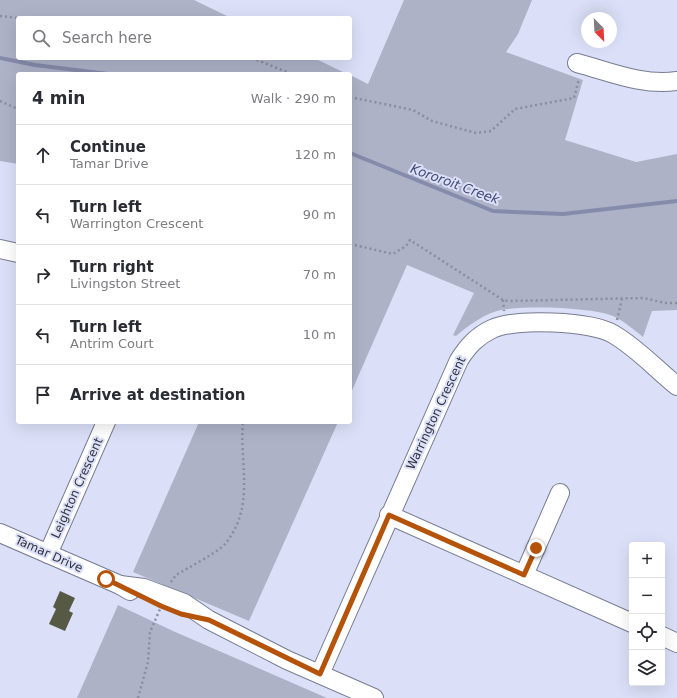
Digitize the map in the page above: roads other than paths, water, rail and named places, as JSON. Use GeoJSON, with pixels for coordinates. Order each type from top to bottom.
{"type":"FeatureCollection","features":[{"type":"Feature","properties":{"kind":"street"},"geometry":{"type":"LineString","coordinates":[[577,63],[631,80],[660,83],[677,81]]}},
{"type":"Feature","properties":{"kind":"street"},"geometry":{"type":"LineString","coordinates":[[0,249],[16,253]]}},
{"type":"Feature","properties":{"kind":"street","name":"Warrington Crescent"},"geometry":{"type":"LineString","coordinates":[[320,674],[389,515],[459,360],[472,341],[493,328],[504,325],[521,323],[583,325],[604,330],[624,342],[677,386]]}},
{"type":"Feature","properties":{"kind":"street","name":"Leighton Crescent"},"geometry":{"type":"LineString","coordinates":[[48,554],[105,424]]}},
{"type":"Feature","properties":{"kind":"street"},"geometry":{"type":"LineString","coordinates":[[524,575],[560,493]]}},
{"type":"Feature","properties":{"kind":"street"},"geometry":{"type":"LineString","coordinates":[[389,515],[629,622]]}},
{"type":"Feature","properties":{"kind":"street","name":"Tamar Drive"},"geometry":{"type":"LineString","coordinates":[[0,533],[120,585],[142,598],[163,601],[181,614],[209,620],[320,674],[374,698]]}},
{"type":"Feature","properties":{"kind":"street"},"geometry":{"type":"LineString","coordinates":[[665,637],[677,643]]}},
{"type":"Feature","properties":{"kind":"waterway","name":"Kororoit Creek"},"geometry":{"type":"LineString","coordinates":[[0,58],[35,65],[92,72]]}},
{"type":"Feature","properties":{"kind":"waterway","name":"Kororoit Creek"},"geometry":{"type":"LineString","coordinates":[[352,154],[493,211],[563,214],[677,201]]}}]}
